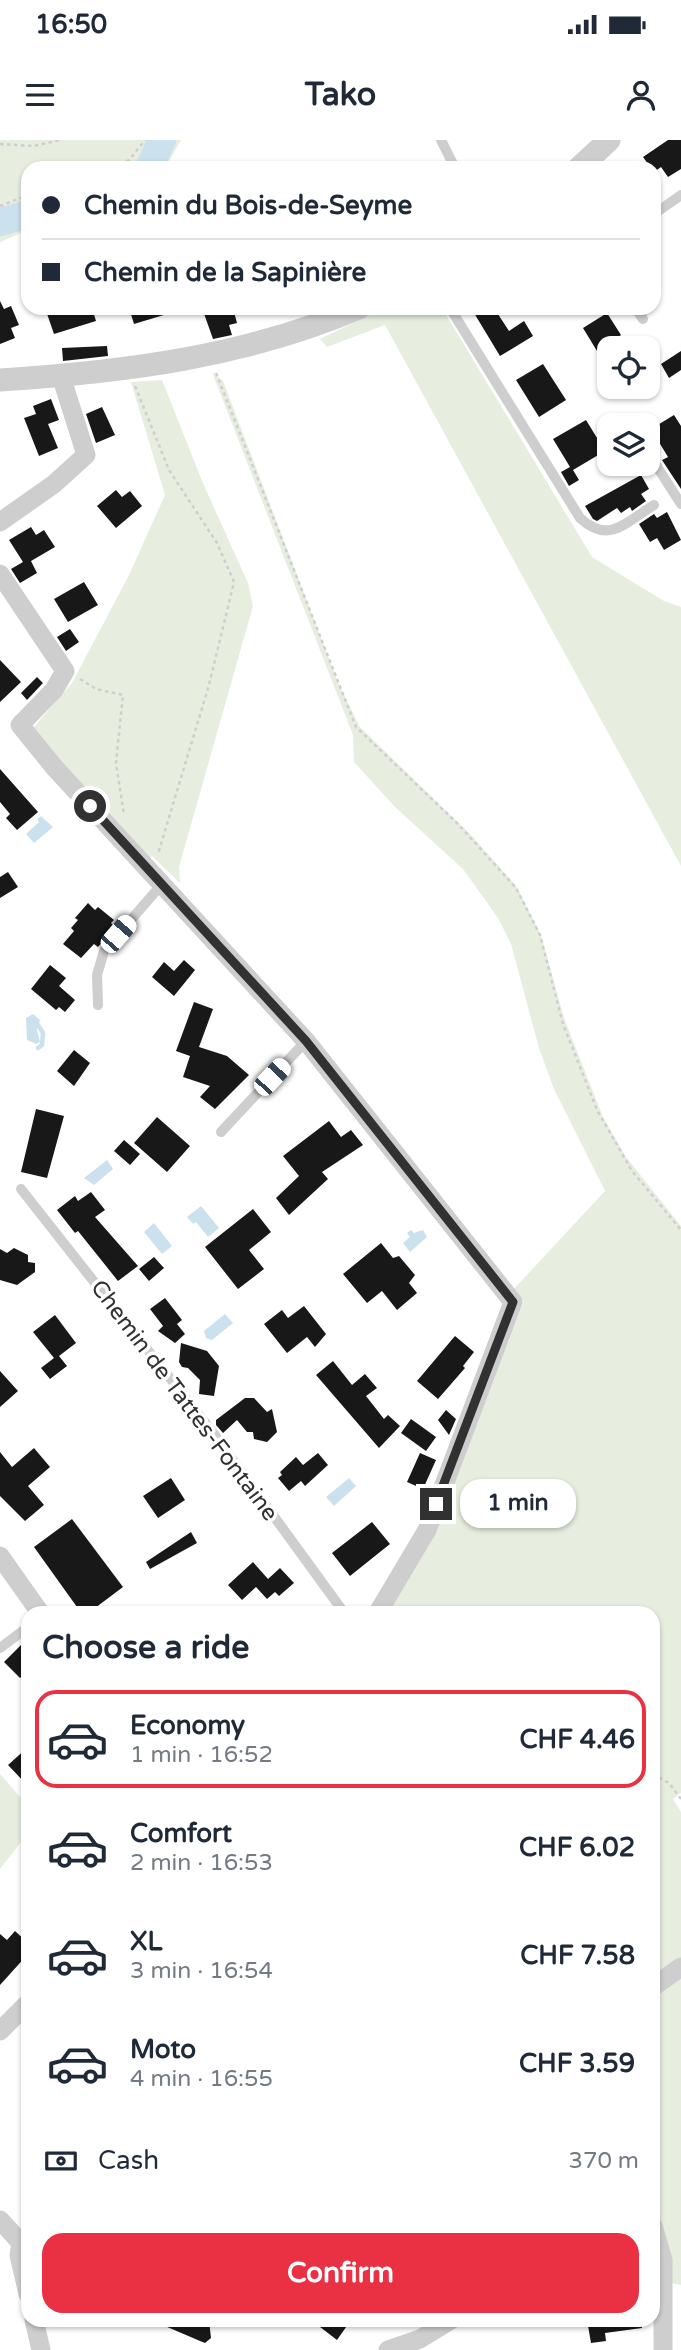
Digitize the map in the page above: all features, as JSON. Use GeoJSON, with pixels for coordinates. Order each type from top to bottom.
{"type":"FeatureCollection","features":[{"type":"Feature","properties":{"kind":"street"},"geometry":{"type":"LineString","coordinates":[[586,161],[609,140]]}},
{"type":"Feature","properties":{"kind":"street"},"geometry":{"type":"LineString","coordinates":[[0,380],[130,370],[209,356],[306,329],[341,315]]}},
{"type":"Feature","properties":{"kind":"street"},"geometry":{"type":"LineString","coordinates":[[0,522],[54,484],[86,455],[61,376]]}},
{"type":"Feature","properties":{"kind":"street"},"geometry":{"type":"LineString","coordinates":[[0,574],[65,671],[54,690],[20,725],[45,758],[306,1041],[513,1302],[427,1530],[382,1606]]}},
{"type":"Feature","properties":{"kind":"street"},"geometry":{"type":"LineString","coordinates":[[0,1556],[35,1606]]}},
{"type":"Feature","properties":{"kind":"street"},"geometry":{"type":"LineString","coordinates":[[660,1982],[681,1967]]}},
{"type":"Feature","properties":{"kind":"street"},"geometry":{"type":"LineString","coordinates":[[0,2031],[21,2016]]}},
{"type":"Feature","properties":{"kind":"street"},"geometry":{"type":"LineString","coordinates":[[0,2220],[21,2238]]}},
{"type":"Feature","properties":{"kind":"street"},"geometry":{"type":"LineString","coordinates":[[660,2250],[663,2260],[663,2350]]}},
{"type":"Feature","properties":{"kind":"street"},"geometry":{"type":"LineString","coordinates":[[36,2327],[41,2350]]}},
{"type":"Feature","properties":{"kind":"street"},"geometry":{"type":"LineString","coordinates":[[388,2350],[420,2339],[440,2327]]}},
{"type":"Feature","properties":{"kind":"lane"},"geometry":{"type":"LineString","coordinates":[[441,140],[452,161]]}},
{"type":"Feature","properties":{"kind":"lane"},"geometry":{"type":"LineString","coordinates":[[661,209],[681,195]]}},
{"type":"Feature","properties":{"kind":"lane"},"geometry":{"type":"LineString","coordinates":[[454,315],[580,518],[598,531],[610,532],[654,505]]}},
{"type":"Feature","properties":{"kind":"lane"},"geometry":{"type":"LineString","coordinates":[[640,315],[643,320]]}},
{"type":"Feature","properties":{"kind":"lane"},"geometry":{"type":"LineString","coordinates":[[660,471],[681,504]]}},
{"type":"Feature","properties":{"kind":"lane"},"geometry":{"type":"LineString","coordinates":[[98,1005],[97,975],[104,951],[162,883]]}},
{"type":"Feature","properties":{"kind":"lane"},"geometry":{"type":"LineString","coordinates":[[221,1132],[306,1041]]}},
{"type":"Feature","properties":{"kind":"lane","name":"Chemin de Tattes-Fontaine"},"geometry":{"type":"LineString","coordinates":[[21,1189],[214,1434],[339,1606]]}},
{"type":"Feature","properties":{"kind":"lane"},"geometry":{"type":"LineString","coordinates":[[0,1648],[21,1632]]}},
{"type":"Feature","properties":{"kind":"path"},"geometry":{"type":"LineString","coordinates":[[0,144],[34,146],[60,140]]}},
{"type":"Feature","properties":{"kind":"path"},"geometry":{"type":"LineString","coordinates":[[128,161],[145,140]]}},
{"type":"Feature","properties":{"kind":"path"},"geometry":{"type":"LineString","coordinates":[[0,206],[21,198]]}},
{"type":"Feature","properties":{"kind":"path"},"geometry":{"type":"LineString","coordinates":[[209,356],[345,707],[356,727],[459,825],[516,888],[540,935],[563,1024],[597,1110],[632,1171],[681,1230]]}},
{"type":"Feature","properties":{"kind":"path"},"geometry":{"type":"LineString","coordinates":[[130,370],[169,470],[217,543],[231,569],[234,582],[227,620],[180,790],[157,857],[149,850]]}},
{"type":"Feature","properties":{"kind":"path"},"geometry":{"type":"LineString","coordinates":[[65,671],[96,689],[124,695],[116,763],[125,827]]}},
{"type":"Feature","properties":{"kind":"path"},"geometry":{"type":"LineString","coordinates":[[660,1778],[669,1783],[681,1799]]}},
{"type":"Feature","properties":{"kind":"green space"},"geometry":{"type":"Polygon","coordinates":[[[0,140],[181,140],[169,161],[21,161],[21,233],[0,242],[0,140]]]}},
{"type":"Feature","properties":{"kind":"green space"},"geometry":{"type":"Polygon","coordinates":[[[370,315],[446,315],[592,557],[664,601],[681,607],[681,866],[385,325],[327,347],[320,339],[370,315]]]}},
{"type":"Feature","properties":{"kind":"green space"},"geometry":{"type":"Polygon","coordinates":[[[212,372],[223,381],[339,685],[360,727],[470,834],[517,887],[541,935],[564,1018],[603,1117],[626,1157],[681,1226],[681,1793],[673,1799],[681,1812],[681,1958],[660,1972],[660,1606],[389,1606],[435,1528],[524,1301],[512,1291],[605,1191],[554,1089],[539,1048],[511,944],[498,918],[463,869],[395,807],[354,762],[353,735],[212,372]]]}},
{"type":"Feature","properties":{"kind":"green space"},"geometry":{"type":"Polygon","coordinates":[[[162,380],[202,481],[248,583],[253,606],[179,867],[180,883],[152,856],[148,861],[59,765],[33,728],[72,683],[129,575],[165,495],[131,382],[162,380]]]}},
{"type":"Feature","properties":{"kind":"green space"},"geometry":{"type":"Polygon","coordinates":[[[0,1774],[21,1798],[21,1842],[0,1869],[0,1774]]]}},
{"type":"Feature","properties":{"kind":"green space"},"geometry":{"type":"Polygon","coordinates":[[[681,1976],[681,2285],[671,2283],[664,2233],[660,2224],[660,1992],[681,1976]]]}},
{"type":"Feature","properties":{"kind":"water"},"geometry":{"type":"Polygon","coordinates":[[[41,816],[53,827],[34,843],[26,834],[39,822],[37,819],[41,816]]]}},
{"type":"Feature","properties":{"kind":"water"},"geometry":{"type":"Polygon","coordinates":[[[33,1014],[40,1020],[37,1030],[40,1042],[36,1044],[27,1040],[26,1018],[33,1014]]]}},
{"type":"Feature","properties":{"kind":"water"},"geometry":{"type":"Polygon","coordinates":[[[107,1160],[113,1169],[94,1185],[84,1178],[107,1160]]]}},
{"type":"Feature","properties":{"kind":"water"},"geometry":{"type":"Polygon","coordinates":[[[201,1206],[219,1228],[208,1237],[196,1222],[193,1224],[187,1217],[201,1206]]]}},
{"type":"Feature","properties":{"kind":"water"},"geometry":{"type":"Polygon","coordinates":[[[154,1223],[172,1246],[162,1254],[144,1232],[154,1223]]]}},
{"type":"Feature","properties":{"kind":"water"},"geometry":{"type":"Polygon","coordinates":[[[411,1230],[414,1233],[423,1230],[427,1237],[410,1252],[403,1243],[410,1237],[407,1233],[411,1230]]]}},
{"type":"Feature","properties":{"kind":"water"},"geometry":{"type":"Polygon","coordinates":[[[225,1314],[233,1323],[212,1340],[206,1338],[204,1331],[225,1314]]]}},
{"type":"Feature","properties":{"kind":"water"},"geometry":{"type":"Polygon","coordinates":[[[349,1478],[356,1486],[334,1506],[326,1497],[349,1478]]]}},
{"type":"Feature","properties":{"kind":"building"},"geometry":{"type":"Polygon","coordinates":[[[668,140],[681,140],[681,169],[668,177],[661,167],[661,161],[646,161],[643,157],[668,140]]]}},
{"type":"Feature","properties":{"kind":"building"},"geometry":{"type":"Polygon","coordinates":[[[0,301],[4,309],[11,306],[19,325],[11,328],[15,338],[0,344],[0,301]]]}},
{"type":"Feature","properties":{"kind":"building"},"geometry":{"type":"Polygon","coordinates":[[[47,315],[94,315],[96,321],[54,334],[47,315]]]}},
{"type":"Feature","properties":{"kind":"building"},"geometry":{"type":"Polygon","coordinates":[[[131,315],[164,315],[134,324],[131,315]]]}},
{"type":"Feature","properties":{"kind":"building"},"geometry":{"type":"Polygon","coordinates":[[[204,315],[235,315],[237,323],[229,325],[232,335],[213,339],[204,315]]]}},
{"type":"Feature","properties":{"kind":"building"},"geometry":{"type":"Polygon","coordinates":[[[475,315],[499,315],[509,331],[524,321],[533,336],[500,356],[475,315]]]}},
{"type":"Feature","properties":{"kind":"building"},"geometry":{"type":"Polygon","coordinates":[[[608,315],[621,335],[597,336],[597,351],[583,328],[608,315]]]}},
{"type":"Feature","properties":{"kind":"building"},"geometry":{"type":"Polygon","coordinates":[[[107,346],[108,356],[63,361],[62,348],[107,346]]]}},
{"type":"Feature","properties":{"kind":"building"},"geometry":{"type":"Polygon","coordinates":[[[681,351],[681,370],[669,378],[661,364],[681,351]]]}},
{"type":"Feature","properties":{"kind":"building"},"geometry":{"type":"Polygon","coordinates":[[[543,364],[566,400],[539,417],[516,380],[543,364]]]}},
{"type":"Feature","properties":{"kind":"building"},"geometry":{"type":"Polygon","coordinates":[[[51,399],[59,420],[48,424],[58,448],[39,456],[24,418],[36,414],[33,406],[51,399]]]}},
{"type":"Feature","properties":{"kind":"building"},"geometry":{"type":"Polygon","coordinates":[[[102,407],[115,435],[96,443],[86,414],[102,407]]]}},
{"type":"Feature","properties":{"kind":"building"},"geometry":{"type":"Polygon","coordinates":[[[674,415],[681,426],[681,489],[662,460],[668,457],[660,444],[660,424],[674,415]]]}},
{"type":"Feature","properties":{"kind":"building"},"geometry":{"type":"Polygon","coordinates":[[[586,420],[597,438],[597,456],[573,470],[579,480],[569,486],[561,472],[570,467],[553,439],[586,420]]]}},
{"type":"Feature","properties":{"kind":"building"},"geometry":{"type":"Polygon","coordinates":[[[639,476],[649,489],[641,494],[646,501],[632,511],[630,507],[621,513],[617,508],[597,521],[585,506],[639,476]]]}},
{"type":"Feature","properties":{"kind":"building"},"geometry":{"type":"Polygon","coordinates":[[[116,490],[122,497],[130,491],[142,506],[116,528],[97,506],[116,490]]]}},
{"type":"Feature","properties":{"kind":"building"},"geometry":{"type":"Polygon","coordinates":[[[667,512],[681,540],[664,550],[657,538],[650,542],[639,524],[654,514],[657,518],[667,512]]]}},
{"type":"Feature","properties":{"kind":"building"},"geometry":{"type":"Polygon","coordinates":[[[31,527],[36,535],[44,530],[55,547],[31,561],[37,573],[20,583],[11,569],[23,562],[9,540],[31,527]]]}},
{"type":"Feature","properties":{"kind":"building"},"geometry":{"type":"Polygon","coordinates":[[[84,582],[98,605],[68,622],[54,599],[84,582]]]}},
{"type":"Feature","properties":{"kind":"building"},"geometry":{"type":"Polygon","coordinates":[[[70,629],[79,642],[66,651],[57,637],[70,629]]]}},
{"type":"Feature","properties":{"kind":"building"},"geometry":{"type":"Polygon","coordinates":[[[0,660],[21,682],[0,702],[0,660]]]}},
{"type":"Feature","properties":{"kind":"building"},"geometry":{"type":"Polygon","coordinates":[[[37,677],[43,683],[27,700],[21,693],[37,677]]]}},
{"type":"Feature","properties":{"kind":"building"},"geometry":{"type":"Polygon","coordinates":[[[0,769],[38,812],[17,830],[6,818],[10,814],[0,802],[0,769]]]}},
{"type":"Feature","properties":{"kind":"building"},"geometry":{"type":"Polygon","coordinates":[[[8,872],[18,887],[0,898],[0,877],[8,872]]]}},
{"type":"Feature","properties":{"kind":"building"},"geometry":{"type":"Polygon","coordinates":[[[88,903],[95,910],[98,907],[114,920],[111,923],[115,927],[98,947],[94,944],[81,958],[63,944],[74,931],[71,928],[78,920],[75,918],[88,903]]]}},
{"type":"Feature","properties":{"kind":"building"},"geometry":{"type":"Polygon","coordinates":[[[184,960],[195,970],[174,996],[152,977],[164,962],[174,971],[184,960]]]}},
{"type":"Feature","properties":{"kind":"building"},"geometry":{"type":"Polygon","coordinates":[[[50,965],[66,978],[59,986],[75,1000],[65,1012],[59,1007],[56,1010],[31,989],[50,965]]]}},
{"type":"Feature","properties":{"kind":"building"},"geometry":{"type":"Polygon","coordinates":[[[194,1002],[213,1009],[199,1047],[227,1056],[249,1075],[215,1109],[200,1097],[210,1086],[183,1077],[190,1056],[176,1051],[194,1002]]]}},
{"type":"Feature","properties":{"kind":"building"},"geometry":{"type":"Polygon","coordinates":[[[74,1050],[90,1063],[74,1086],[57,1071],[74,1050]]]}},
{"type":"Feature","properties":{"kind":"building"},"geometry":{"type":"Polygon","coordinates":[[[36,1109],[64,1116],[47,1178],[21,1172],[36,1109]]]}},
{"type":"Feature","properties":{"kind":"building"},"geometry":{"type":"Polygon","coordinates":[[[157,1117],[190,1146],[167,1172],[134,1143],[157,1117]]]}},
{"type":"Feature","properties":{"kind":"building"},"geometry":{"type":"Polygon","coordinates":[[[329,1121],[341,1137],[351,1130],[363,1145],[322,1172],[328,1179],[289,1215],[276,1198],[299,1176],[283,1156],[329,1121]]]}},
{"type":"Feature","properties":{"kind":"building"},"geometry":{"type":"Polygon","coordinates":[[[124,1140],[140,1154],[130,1165],[114,1151],[124,1140]]]}},
{"type":"Feature","properties":{"kind":"building"},"geometry":{"type":"Polygon","coordinates":[[[91,1192],[105,1210],[95,1217],[138,1266],[118,1281],[78,1231],[75,1233],[57,1210],[75,1196],[78,1201],[91,1192]]]}},
{"type":"Feature","properties":{"kind":"building"},"geometry":{"type":"Polygon","coordinates":[[[253,1209],[271,1232],[249,1250],[264,1269],[238,1289],[205,1247],[253,1209]]]}},
{"type":"Feature","properties":{"kind":"building"},"geometry":{"type":"Polygon","coordinates":[[[381,1243],[393,1258],[399,1256],[415,1275],[409,1283],[417,1293],[397,1310],[382,1291],[367,1303],[343,1274],[381,1243]]]}},
{"type":"Feature","properties":{"kind":"building"},"geometry":{"type":"Polygon","coordinates":[[[14,1248],[28,1255],[28,1262],[35,1263],[35,1272],[17,1285],[0,1280],[0,1249],[7,1253],[14,1248]]]}},
{"type":"Feature","properties":{"kind":"building"},"geometry":{"type":"Polygon","coordinates":[[[154,1257],[164,1268],[149,1281],[139,1269],[154,1257]]]}},
{"type":"Feature","properties":{"kind":"building"},"geometry":{"type":"Polygon","coordinates":[[[165,1298],[182,1320],[177,1324],[185,1334],[175,1343],[158,1331],[163,1326],[150,1309],[165,1298]]]}},
{"type":"Feature","properties":{"kind":"building"},"geometry":{"type":"Polygon","coordinates":[[[304,1306],[326,1334],[315,1347],[307,1337],[287,1353],[264,1324],[282,1310],[288,1318],[304,1306]]]}},
{"type":"Feature","properties":{"kind":"building"},"geometry":{"type":"Polygon","coordinates":[[[55,1315],[76,1343],[59,1356],[67,1366],[50,1379],[41,1368],[54,1358],[33,1332],[55,1315]]]}},
{"type":"Feature","properties":{"kind":"building"},"geometry":{"type":"Polygon","coordinates":[[[455,1336],[474,1352],[463,1366],[465,1368],[438,1399],[417,1381],[455,1336]]]}},
{"type":"Feature","properties":{"kind":"building"},"geometry":{"type":"Polygon","coordinates":[[[181,1343],[207,1351],[219,1366],[214,1396],[199,1394],[200,1380],[188,1368],[182,1367],[179,1362],[181,1343]]]}},
{"type":"Feature","properties":{"kind":"building"},"geometry":{"type":"Polygon","coordinates":[[[333,1361],[352,1385],[365,1374],[377,1388],[366,1396],[384,1419],[388,1415],[400,1426],[379,1448],[316,1375],[333,1361]]]}},
{"type":"Feature","properties":{"kind":"building"},"geometry":{"type":"Polygon","coordinates":[[[0,1371],[18,1391],[0,1407],[0,1371]]]}},
{"type":"Feature","properties":{"kind":"building"},"geometry":{"type":"Polygon","coordinates":[[[245,1398],[254,1398],[267,1412],[272,1409],[277,1432],[267,1442],[254,1439],[253,1432],[247,1432],[237,1420],[223,1433],[216,1425],[216,1420],[245,1398]]]}},
{"type":"Feature","properties":{"kind":"building"},"geometry":{"type":"Polygon","coordinates":[[[446,1410],[456,1419],[449,1435],[438,1420],[446,1410]]]}},
{"type":"Feature","properties":{"kind":"building"},"geometry":{"type":"Polygon","coordinates":[[[411,1419],[436,1437],[426,1451],[401,1433],[411,1419]]]}},
{"type":"Feature","properties":{"kind":"building"},"geometry":{"type":"Polygon","coordinates":[[[34,1448],[50,1467],[28,1486],[44,1505],[25,1521],[0,1496],[0,1452],[12,1467],[34,1448]]]}},
{"type":"Feature","properties":{"kind":"building"},"geometry":{"type":"Polygon","coordinates":[[[318,1453],[328,1465],[305,1486],[301,1481],[289,1491],[278,1478],[282,1475],[280,1472],[296,1457],[303,1465],[318,1453]]]}},
{"type":"Feature","properties":{"kind":"building"},"geometry":{"type":"Polygon","coordinates":[[[420,1453],[436,1460],[423,1489],[407,1482],[420,1453]]]}},
{"type":"Feature","properties":{"kind":"building"},"geometry":{"type":"Polygon","coordinates":[[[171,1478],[185,1500],[158,1518],[143,1496],[171,1478]]]}},
{"type":"Feature","properties":{"kind":"building"},"geometry":{"type":"Polygon","coordinates":[[[72,1519],[123,1587],[98,1606],[76,1606],[34,1547],[72,1519]]]}},
{"type":"Feature","properties":{"kind":"building"},"geometry":{"type":"Polygon","coordinates":[[[372,1522],[390,1544],[350,1576],[332,1553],[372,1522]]]}},
{"type":"Feature","properties":{"kind":"building"},"geometry":{"type":"Polygon","coordinates":[[[191,1532],[197,1543],[150,1569],[146,1562],[191,1532]]]}},
{"type":"Feature","properties":{"kind":"building"},"geometry":{"type":"Polygon","coordinates":[[[253,1562],[268,1579],[280,1568],[294,1583],[279,1596],[275,1592],[267,1599],[256,1587],[242,1600],[228,1585],[253,1562]]]}},
{"type":"Feature","properties":{"kind":"building"},"geometry":{"type":"Polygon","coordinates":[[[21,1645],[21,1677],[4,1662],[21,1645]]]}},
{"type":"Feature","properties":{"kind":"building"},"geometry":{"type":"Polygon","coordinates":[[[21,1753],[21,1779],[8,1765],[21,1753]]]}},
{"type":"Feature","properties":{"kind":"building"},"geometry":{"type":"Polygon","coordinates":[[[15,1931],[21,1937],[21,1962],[0,1985],[0,1934],[7,1940],[15,1931]]]}},
{"type":"Feature","properties":{"kind":"building"},"geometry":{"type":"Polygon","coordinates":[[[167,2327],[210,2327],[211,2338],[205,2343],[167,2327]]]}},
{"type":"Feature","properties":{"kind":"building"},"geometry":{"type":"Polygon","coordinates":[[[320,2327],[346,2327],[337,2340],[320,2327]]]}},
{"type":"Feature","properties":{"kind":"building"},"geometry":{"type":"Polygon","coordinates":[[[588,2327],[642,2327],[605,2333],[606,2341],[591,2343],[588,2327]]]}},
{"type":"Feature","properties":{"kind":"waterway"},"geometry":{"type":"LineString","coordinates":[[152,161],[162,140]]}},
{"type":"Feature","properties":{"kind":"waterway"},"geometry":{"type":"LineString","coordinates":[[0,222],[21,216]]}},
{"type":"Feature","properties":{"kind":"waterway"},"geometry":{"type":"LineString","coordinates":[[38,1025],[43,1033],[42,1045],[38,1048]]}},
{"type":"Feature","properties":{"kind":"route"},"geometry":{"type":"LineString","coordinates":[[90,806],[306,1041],[513,1302],[436,1504]]}}]}
